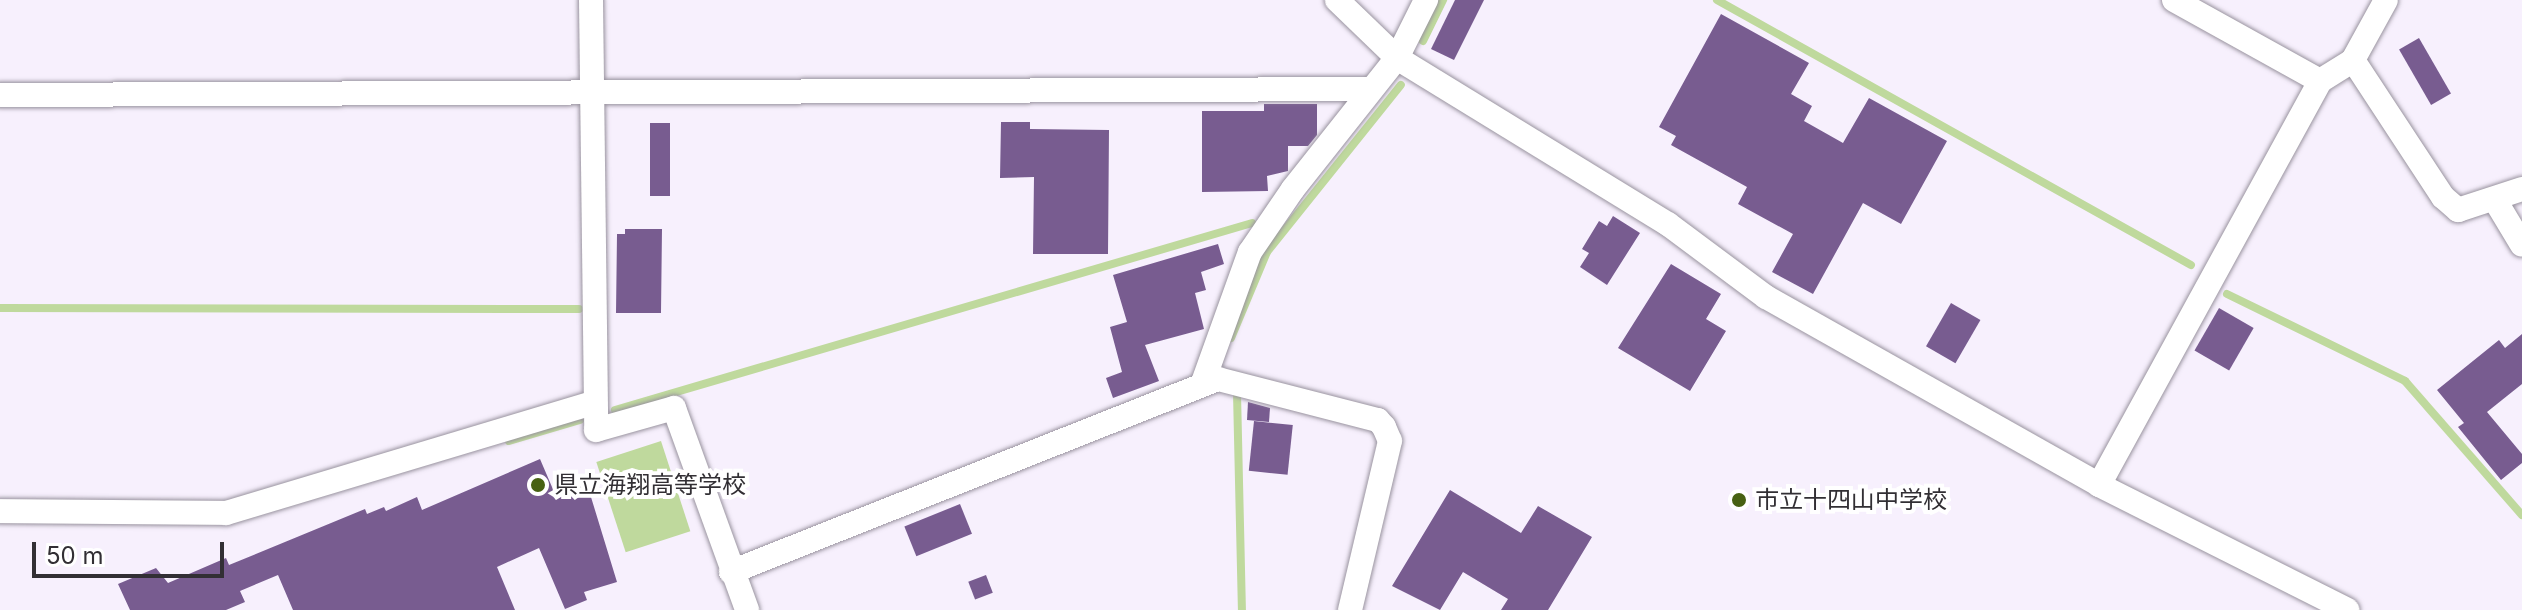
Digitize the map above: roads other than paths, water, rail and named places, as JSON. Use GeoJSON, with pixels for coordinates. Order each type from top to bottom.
{"type":"FeatureCollection","features":[{"type":"Feature","properties":{"kind":"street"},"geometry":{"type":"LineString","coordinates":[[591,0],[593,403],[596,430],[674,408],[747,610]]}},
{"type":"Feature","properties":{"kind":"street"},"geometry":{"type":"LineString","coordinates":[[1337,0],[1397,58],[1668,224],[1766,297],[2099,485],[2347,610]]}},
{"type":"Feature","properties":{"kind":"street"},"geometry":{"type":"LineString","coordinates":[[1202,385],[1250,252],[1397,58],[1426,0]]}},
{"type":"Feature","properties":{"kind":"street"},"geometry":{"type":"LineString","coordinates":[[2174,0],[2320,81]]}},
{"type":"Feature","properties":{"kind":"street"},"geometry":{"type":"LineString","coordinates":[[2099,485],[2320,81],[2353,60],[2386,0]]}},
{"type":"Feature","properties":{"kind":"street"},"geometry":{"type":"LineString","coordinates":[[2353,60],[2443,197],[2458,210],[2522,189]]}},
{"type":"Feature","properties":{"kind":"street"},"geometry":{"type":"LineString","coordinates":[[0,95],[1371,89]]}},
{"type":"Feature","properties":{"kind":"street"},"geometry":{"type":"LineString","coordinates":[[2495,200],[2522,245]]}},
{"type":"Feature","properties":{"kind":"street"},"geometry":{"type":"LineString","coordinates":[[731,572],[1218,379],[1378,420],[1384,427],[1390,441],[1350,610]]}},
{"type":"Feature","properties":{"kind":"street"},"geometry":{"type":"LineString","coordinates":[[0,511],[226,513],[593,403]]}},
{"type":"Feature","properties":{"kind":"waterway"},"geometry":{"type":"LineString","coordinates":[[1423,41],[1443,0]]}},
{"type":"Feature","properties":{"kind":"waterway"},"geometry":{"type":"LineString","coordinates":[[1717,0],[2191,265]]}},
{"type":"Feature","properties":{"kind":"waterway"},"geometry":{"type":"LineString","coordinates":[[1231,338],[1267,252],[1401,85]]}},
{"type":"Feature","properties":{"kind":"waterway"},"geometry":{"type":"LineString","coordinates":[[615,410],[1252,223]]}},
{"type":"Feature","properties":{"kind":"waterway"},"geometry":{"type":"LineString","coordinates":[[2227,294],[2405,381],[2522,515]]}},
{"type":"Feature","properties":{"kind":"waterway"},"geometry":{"type":"LineString","coordinates":[[0,308],[579,309]]}},
{"type":"Feature","properties":{"kind":"waterway"},"geometry":{"type":"LineString","coordinates":[[1237,393],[1242,610]]}},
{"type":"Feature","properties":{"kind":"waterway"},"geometry":{"type":"LineString","coordinates":[[509,441],[580,420]]}},
{"type":"Feature","properties":{"kind":"place","name":"県立海翔高等学校"},"geometry":{"type":"Point","coordinates":[538,485]}},
{"type":"Feature","properties":{"kind":"place","name":"市立十四山中学校"},"geometry":{"type":"Point","coordinates":[1739,500]}}]}
